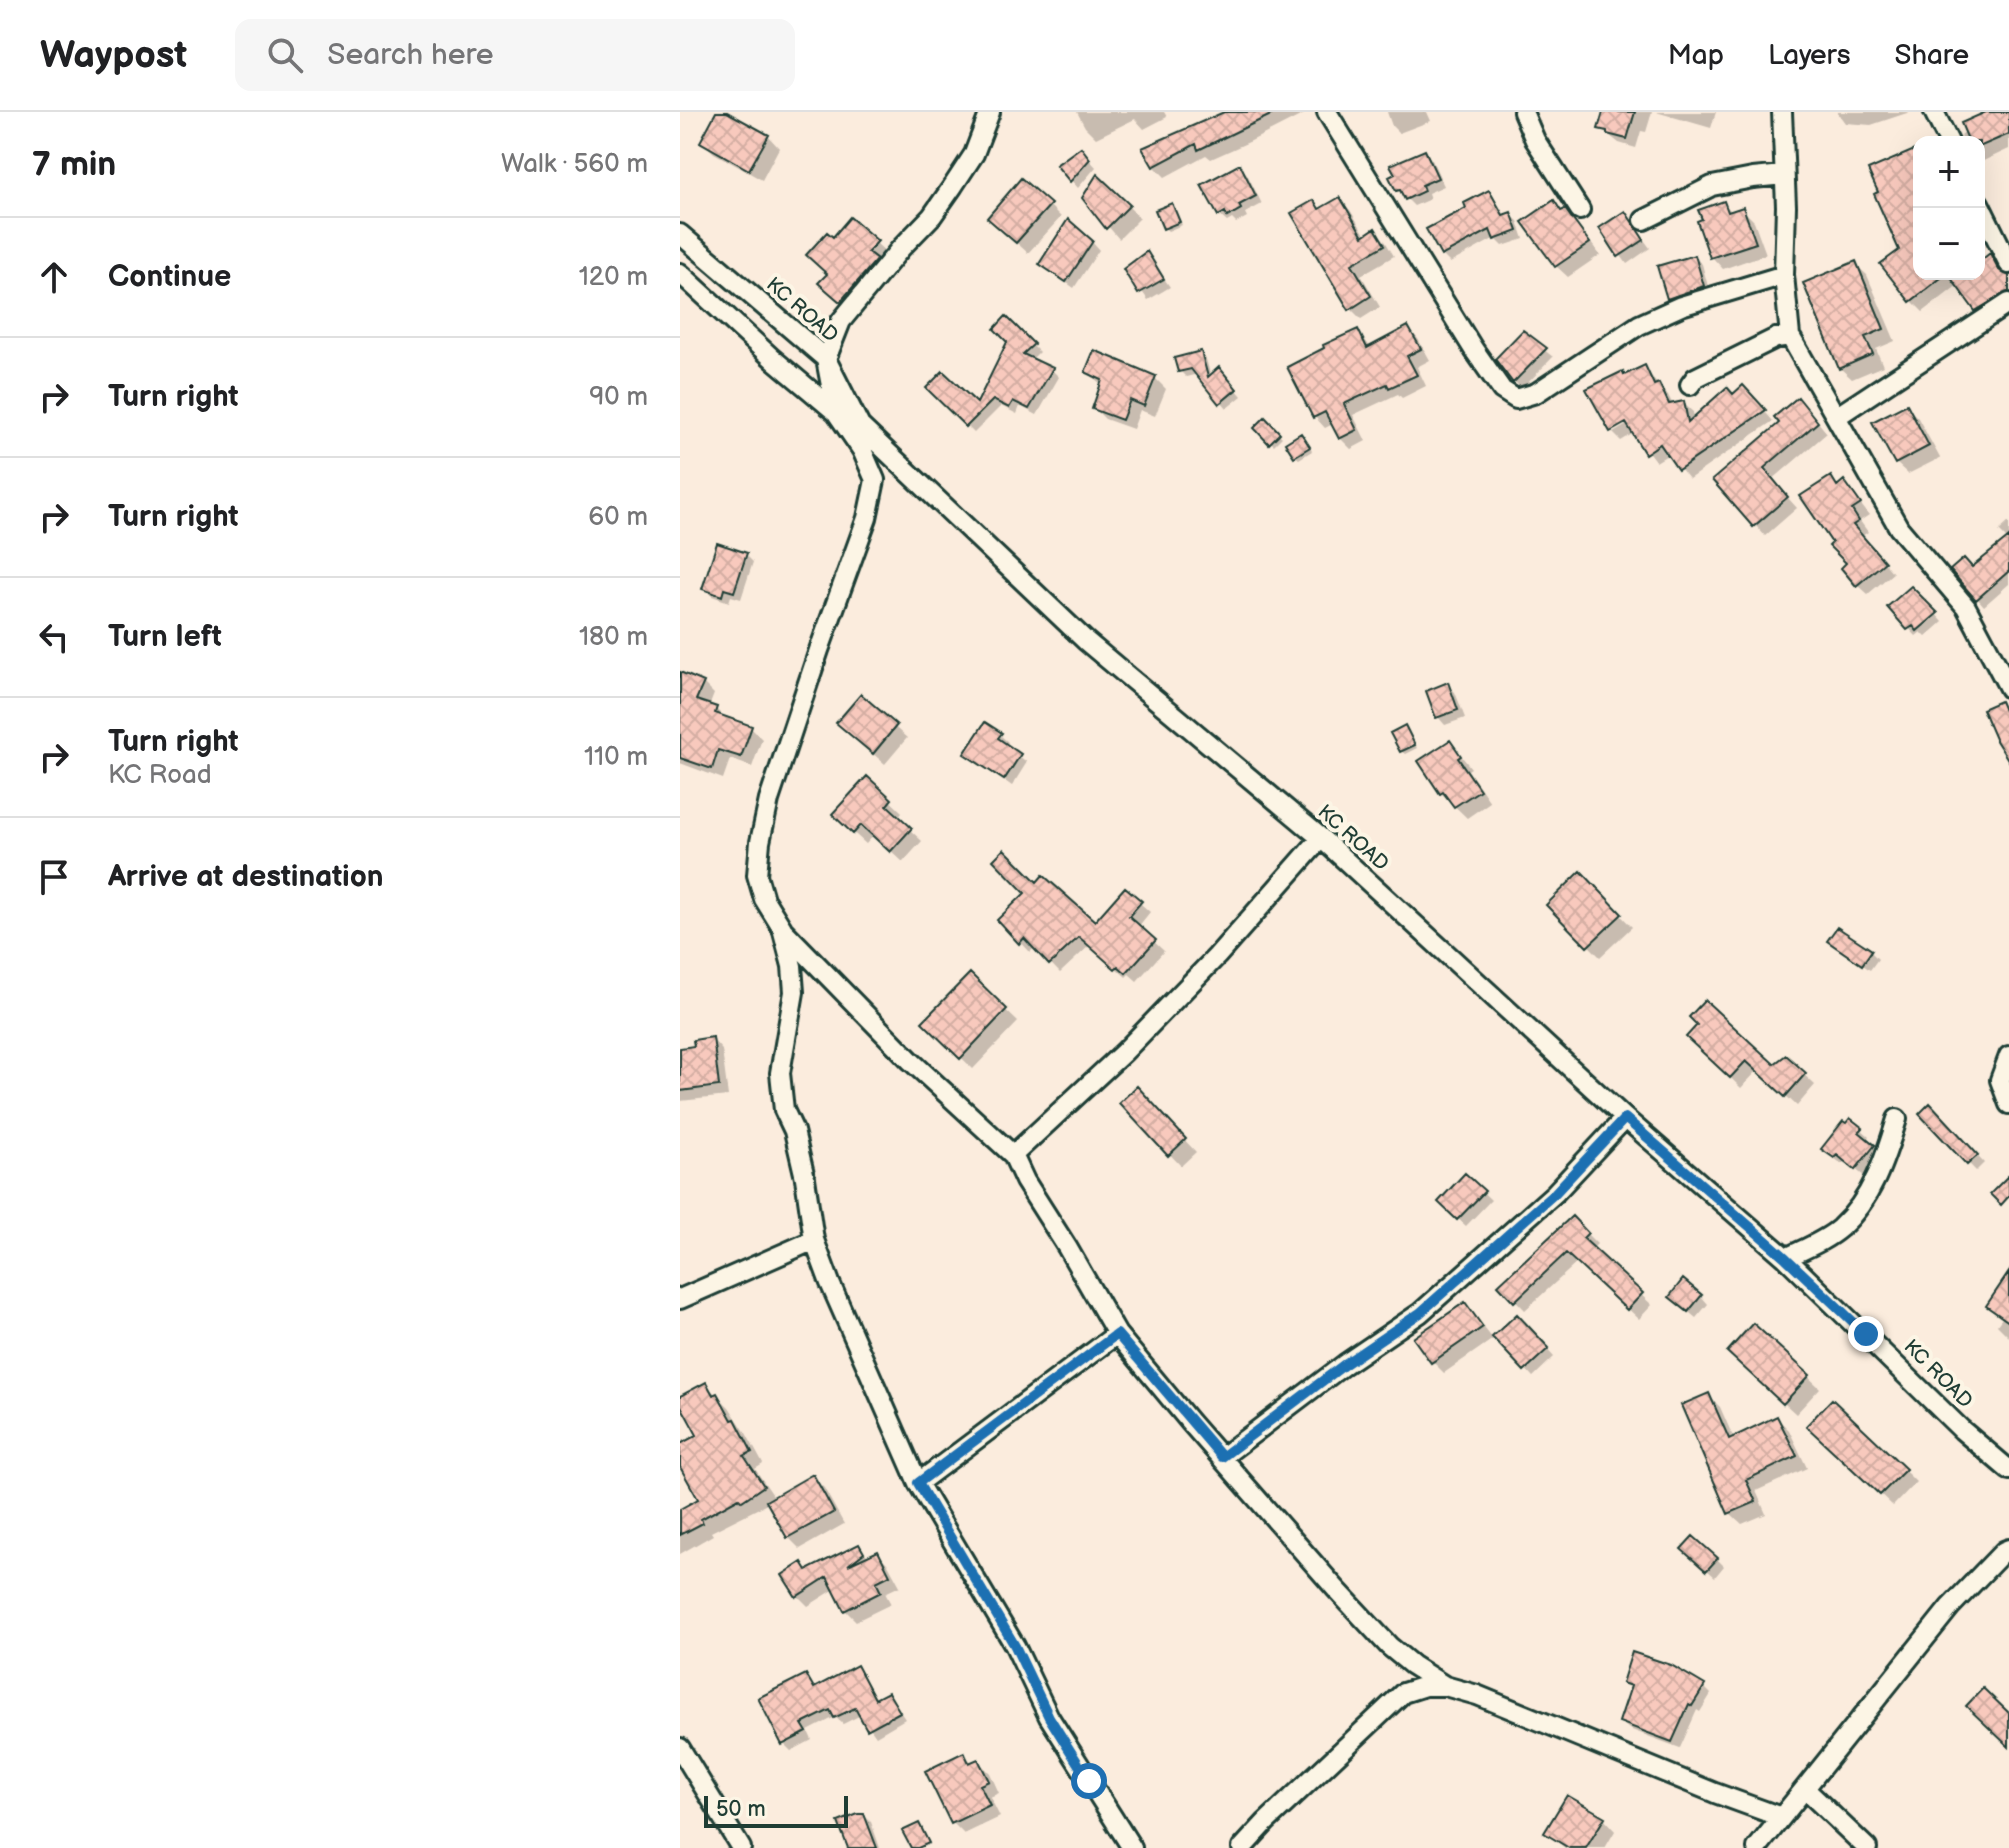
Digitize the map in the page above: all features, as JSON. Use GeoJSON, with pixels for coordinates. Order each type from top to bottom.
{"type":"FeatureCollection","features":[{"type":"Feature","properties":{"kind":"street"},"geometry":{"type":"LineString","coordinates":[[836,412],[826,359],[841,321],[901,248],[932,216],[974,154],[990,112]]}},
{"type":"Feature","properties":{"kind":"street"},"geometry":{"type":"LineString","coordinates":[[1327,112],[1474,350],[1502,390],[1516,399],[1536,393],[1639,325],[1681,306],[1784,275]]}},
{"type":"Feature","properties":{"kind":"street"},"geometry":{"type":"LineString","coordinates":[[1523,112],[1535,140],[1580,210]]}},
{"type":"Feature","properties":{"kind":"street"},"geometry":{"type":"LineString","coordinates":[[1782,112],[1784,275],[1790,336],[1899,528],[2002,653],[2009,688]]}},
{"type":"Feature","properties":{"kind":"street"},"geometry":{"type":"LineString","coordinates":[[1934,112],[1946,136]]}},
{"type":"Feature","properties":{"kind":"street"},"geometry":{"type":"LineString","coordinates":[[1644,220],[1712,186],[1784,175]]}},
{"type":"Feature","properties":{"kind":"street"},"geometry":{"type":"LineString","coordinates":[[1981,208],[2009,264]]}},
{"type":"Feature","properties":{"kind":"street","name":"KC ROAD"},"geometry":{"type":"LineString","coordinates":[[680,234],[826,359],[860,426],[1086,641],[1321,838],[1625,1118],[1786,1258],[1962,1430],[2009,1470]]}},
{"type":"Feature","properties":{"kind":"street"},"geometry":{"type":"LineString","coordinates":[[680,273],[836,412],[862,450],[875,480],[867,518],[769,800],[757,875],[764,899],[782,928],[911,1061],[1013,1155],[1025,1181],[1117,1334],[1275,1521],[1389,1646],[1445,1686]]}},
{"type":"Feature","properties":{"kind":"street"},"geometry":{"type":"LineString","coordinates":[[1836,417],[2009,303]]}},
{"type":"Feature","properties":{"kind":"street"},"geometry":{"type":"LineString","coordinates":[[1690,385],[1695,378],[1776,338],[1790,336]]}},
{"type":"Feature","properties":{"kind":"street"},"geometry":{"type":"LineString","coordinates":[[1013,1155],[1124,1052],[1206,967],[1321,838]]}},
{"type":"Feature","properties":{"kind":"street"},"geometry":{"type":"LineString","coordinates":[[782,928],[792,966],[794,992],[780,1073],[784,1110],[794,1131],[805,1178],[814,1240],[854,1343],[918,1483],[1015,1646],[1049,1717],[1132,1848]]}},
{"type":"Feature","properties":{"kind":"street"},"geometry":{"type":"LineString","coordinates":[[2009,1056],[2000,1080],[2009,1104]]}},
{"type":"Feature","properties":{"kind":"street"},"geometry":{"type":"LineString","coordinates":[[1222,1457],[1345,1364],[1420,1313],[1555,1193],[1625,1118]]}},
{"type":"Feature","properties":{"kind":"street"},"geometry":{"type":"LineString","coordinates":[[1786,1258],[1840,1228],[1861,1203],[1881,1172],[1897,1119]]}},
{"type":"Feature","properties":{"kind":"street"},"geometry":{"type":"LineString","coordinates":[[680,1299],[814,1240]]}},
{"type":"Feature","properties":{"kind":"street"},"geometry":{"type":"LineString","coordinates":[[918,1483],[1117,1334]]}},
{"type":"Feature","properties":{"kind":"street"},"geometry":{"type":"LineString","coordinates":[[1757,1848],[1950,1607],[2009,1549]]}},
{"type":"Feature","properties":{"kind":"street"},"geometry":{"type":"LineString","coordinates":[[1242,1848],[1403,1693],[1425,1686],[1445,1686],[1477,1695],[1781,1817]]}},
{"type":"Feature","properties":{"kind":"street"},"geometry":{"type":"LineString","coordinates":[[680,1748],[741,1848]]}},
{"type":"Feature","properties":{"kind":"street"},"geometry":{"type":"LineString","coordinates":[[1805,1789],[1867,1848]]}},
{"type":"Feature","properties":{"kind":"building"},"geometry":{"type":"Polygon","coordinates":[[[716,112],[727,112],[769,135],[749,170],[700,142],[716,112]]]}},
{"type":"Feature","properties":{"kind":"building"},"geometry":{"type":"Polygon","coordinates":[[[1224,112],[1277,112],[1198,150],[1196,144],[1153,167],[1142,148],[1224,112]]]}},
{"type":"Feature","properties":{"kind":"building"},"geometry":{"type":"Polygon","coordinates":[[[1603,112],[1635,112],[1627,139],[1598,129],[1603,112]]]}},
{"type":"Feature","properties":{"kind":"building"},"geometry":{"type":"Polygon","coordinates":[[[1986,112],[2009,112],[2009,134],[1985,144],[1985,136],[1966,136],[1961,123],[1986,112]]]}},
{"type":"Feature","properties":{"kind":"building"},"geometry":{"type":"Polygon","coordinates":[[[1081,147],[1090,159],[1070,182],[1056,165],[1081,147]]]}},
{"type":"Feature","properties":{"kind":"building"},"geometry":{"type":"Polygon","coordinates":[[[1425,150],[1438,178],[1422,185],[1424,191],[1405,200],[1389,177],[1395,174],[1390,165],[1425,150]]]}},
{"type":"Feature","properties":{"kind":"building"},"geometry":{"type":"Polygon","coordinates":[[[1913,151],[1913,280],[1938,280],[1910,302],[1880,264],[1899,250],[1874,194],[1878,192],[1868,170],[1913,151]]]}},
{"type":"Feature","properties":{"kind":"building"},"geometry":{"type":"Polygon","coordinates":[[[1240,164],[1256,196],[1239,205],[1241,209],[1227,217],[1225,212],[1218,216],[1201,185],[1240,164]]]}},
{"type":"Feature","properties":{"kind":"building"},"geometry":{"type":"Polygon","coordinates":[[[1097,174],[1130,205],[1106,229],[1082,198],[1097,174]]]}},
{"type":"Feature","properties":{"kind":"building"},"geometry":{"type":"Polygon","coordinates":[[[1021,178],[1051,204],[1016,243],[987,218],[1021,178]]]}},
{"type":"Feature","properties":{"kind":"building"},"geometry":{"type":"Polygon","coordinates":[[[1489,190],[1503,215],[1511,212],[1518,231],[1494,240],[1490,230],[1441,256],[1426,229],[1466,208],[1464,203],[1489,190]]]}},
{"type":"Feature","properties":{"kind":"building"},"geometry":{"type":"Polygon","coordinates":[[[1340,197],[1363,236],[1375,228],[1385,245],[1352,264],[1371,296],[1349,310],[1291,213],[1314,200],[1319,209],[1340,197]]]}},
{"type":"Feature","properties":{"kind":"building"},"geometry":{"type":"Polygon","coordinates":[[[1554,200],[1561,211],[1565,209],[1590,243],[1555,267],[1522,222],[1554,200]]]}},
{"type":"Feature","properties":{"kind":"building"},"geometry":{"type":"Polygon","coordinates":[[[1724,201],[1728,212],[1743,207],[1756,243],[1710,258],[1697,221],[1702,219],[1698,210],[1724,201]]]}},
{"type":"Feature","properties":{"kind":"building"},"geometry":{"type":"Polygon","coordinates":[[[1172,203],[1180,222],[1163,229],[1155,210],[1172,203]]]}},
{"type":"Feature","properties":{"kind":"building"},"geometry":{"type":"Polygon","coordinates":[[[1625,211],[1644,240],[1618,257],[1599,228],[1625,211]]]}},
{"type":"Feature","properties":{"kind":"building"},"geometry":{"type":"Polygon","coordinates":[[[850,217],[878,241],[868,252],[877,259],[840,302],[818,283],[827,274],[806,255],[827,232],[833,237],[850,217]]]}},
{"type":"Feature","properties":{"kind":"building"},"geometry":{"type":"Polygon","coordinates":[[[1068,219],[1093,241],[1066,282],[1039,264],[1068,219]]]}},
{"type":"Feature","properties":{"kind":"building"},"geometry":{"type":"Polygon","coordinates":[[[1147,251],[1164,279],[1138,294],[1123,269],[1147,251]]]}},
{"type":"Feature","properties":{"kind":"building"},"geometry":{"type":"Polygon","coordinates":[[[1990,253],[1999,270],[2009,276],[2009,291],[1975,311],[1952,280],[1985,280],[1985,257],[1990,253]]]}},
{"type":"Feature","properties":{"kind":"building"},"geometry":{"type":"Polygon","coordinates":[[[1695,255],[1704,286],[1667,299],[1657,266],[1695,255]]]}},
{"type":"Feature","properties":{"kind":"building"},"geometry":{"type":"Polygon","coordinates":[[[1856,261],[1884,329],[1865,337],[1873,354],[1839,369],[1803,283],[1856,261]]]}},
{"type":"Feature","properties":{"kind":"building"},"geometry":{"type":"Polygon","coordinates":[[[1006,316],[1034,344],[1023,354],[1053,368],[1029,409],[1013,401],[1009,408],[993,400],[966,427],[926,388],[943,371],[977,403],[1007,342],[994,329],[1006,316]]]}},
{"type":"Feature","properties":{"kind":"building"},"geometry":{"type":"Polygon","coordinates":[[[1408,326],[1421,349],[1407,356],[1417,375],[1389,388],[1387,384],[1344,404],[1357,430],[1339,439],[1325,412],[1313,418],[1287,367],[1324,348],[1323,345],[1358,329],[1367,348],[1408,326]]]}},
{"type":"Feature","properties":{"kind":"building"},"geometry":{"type":"Polygon","coordinates":[[[1523,330],[1547,348],[1513,383],[1495,359],[1523,330]]]}},
{"type":"Feature","properties":{"kind":"building"},"geometry":{"type":"Polygon","coordinates":[[[1094,350],[1156,376],[1144,406],[1130,400],[1122,420],[1092,409],[1102,380],[1085,372],[1094,350]]]}},
{"type":"Feature","properties":{"kind":"building"},"geometry":{"type":"Polygon","coordinates":[[[1201,351],[1208,377],[1219,367],[1237,389],[1219,404],[1191,369],[1178,372],[1174,358],[1201,351]]]}},
{"type":"Feature","properties":{"kind":"building"},"geometry":{"type":"Polygon","coordinates":[[[1645,365],[1654,385],[1659,383],[1669,404],[1684,401],[1688,422],[1727,387],[1733,394],[1743,385],[1766,410],[1678,470],[1660,444],[1645,454],[1626,423],[1610,432],[1586,389],[1623,371],[1624,375],[1645,365]]]}},
{"type":"Feature","properties":{"kind":"building"},"geometry":{"type":"Polygon","coordinates":[[[1798,397],[1818,422],[1764,468],[1788,497],[1753,527],[1712,480],[1779,423],[1774,417],[1798,397]]]}},
{"type":"Feature","properties":{"kind":"building"},"geometry":{"type":"Polygon","coordinates":[[[1907,404],[1929,446],[1895,464],[1872,422],[1907,404]]]}},
{"type":"Feature","properties":{"kind":"building"},"geometry":{"type":"Polygon","coordinates":[[[1265,417],[1280,433],[1269,444],[1254,428],[1265,417]]]}},
{"type":"Feature","properties":{"kind":"building"},"geometry":{"type":"Polygon","coordinates":[[[1301,433],[1310,447],[1294,457],[1285,443],[1301,433]]]}},
{"type":"Feature","properties":{"kind":"building"},"geometry":{"type":"Polygon","coordinates":[[[1831,476],[1837,486],[1844,480],[1861,504],[1852,510],[1859,521],[1853,525],[1885,562],[1856,586],[1841,568],[1846,563],[1829,546],[1832,543],[1800,496],[1831,476]]]}},
{"type":"Feature","properties":{"kind":"building"},"geometry":{"type":"Polygon","coordinates":[[[2009,537],[2009,571],[1976,600],[1950,570],[1964,558],[1972,567],[2009,537]]]}},
{"type":"Feature","properties":{"kind":"building"},"geometry":{"type":"Polygon","coordinates":[[[717,543],[747,553],[734,592],[724,589],[722,596],[702,589],[717,543]]]}},
{"type":"Feature","properties":{"kind":"building"},"geometry":{"type":"Polygon","coordinates":[[[1911,586],[1938,613],[1917,631],[1913,626],[1907,630],[1887,607],[1911,586]]]}},
{"type":"Feature","properties":{"kind":"building"},"geometry":{"type":"Polygon","coordinates":[[[680,672],[704,682],[696,700],[717,707],[715,713],[752,726],[741,757],[718,750],[712,769],[680,758],[680,672]]]}},
{"type":"Feature","properties":{"kind":"building"},"geometry":{"type":"Polygon","coordinates":[[[1448,682],[1458,710],[1436,718],[1426,691],[1448,682]]]}},
{"type":"Feature","properties":{"kind":"building"},"geometry":{"type":"Polygon","coordinates":[[[861,694],[897,725],[873,754],[836,723],[861,694]]]}},
{"type":"Feature","properties":{"kind":"building"},"geometry":{"type":"Polygon","coordinates":[[[2000,701],[2009,722],[2009,761],[1982,709],[2000,701]]]}},
{"type":"Feature","properties":{"kind":"building"},"geometry":{"type":"Polygon","coordinates":[[[985,722],[1002,733],[998,738],[1021,754],[1004,780],[964,754],[985,722]]]}},
{"type":"Feature","properties":{"kind":"building"},"geometry":{"type":"Polygon","coordinates":[[[1405,725],[1415,745],[1400,752],[1390,733],[1405,725]]]}},
{"type":"Feature","properties":{"kind":"building"},"geometry":{"type":"Polygon","coordinates":[[[1450,740],[1461,756],[1458,758],[1480,790],[1454,807],[1443,792],[1440,794],[1418,761],[1450,740]]]}},
{"type":"Feature","properties":{"kind":"building"},"geometry":{"type":"Polygon","coordinates":[[[867,776],[892,799],[887,805],[912,828],[890,852],[861,825],[853,834],[832,814],[867,776]]]}},
{"type":"Feature","properties":{"kind":"building"},"geometry":{"type":"Polygon","coordinates":[[[1004,849],[1037,882],[1043,875],[1095,921],[1125,887],[1142,901],[1129,916],[1156,940],[1126,973],[1118,966],[1115,969],[1079,937],[1049,965],[1024,938],[1019,944],[997,920],[1025,893],[993,860],[1004,849]]]}},
{"type":"Feature","properties":{"kind":"building"},"geometry":{"type":"Polygon","coordinates":[[[1581,871],[1622,914],[1587,947],[1546,905],[1581,871]]]}},
{"type":"Feature","properties":{"kind":"building"},"geometry":{"type":"Polygon","coordinates":[[[1837,927],[1872,950],[1862,965],[1827,941],[1837,927]]]}},
{"type":"Feature","properties":{"kind":"building"},"geometry":{"type":"Polygon","coordinates":[[[970,973],[1007,1009],[960,1059],[922,1022],[970,973]]]}},
{"type":"Feature","properties":{"kind":"building"},"geometry":{"type":"Polygon","coordinates":[[[1705,1000],[1774,1064],[1786,1055],[1806,1073],[1785,1097],[1746,1061],[1730,1078],[1686,1037],[1697,1025],[1689,1017],[1705,1000]]]}},
{"type":"Feature","properties":{"kind":"building"},"geometry":{"type":"Polygon","coordinates":[[[713,1037],[719,1086],[680,1091],[680,1048],[694,1046],[693,1040],[713,1037]]]}},
{"type":"Feature","properties":{"kind":"building"},"geometry":{"type":"Polygon","coordinates":[[[1137,1086],[1186,1139],[1168,1156],[1119,1103],[1137,1086]]]}},
{"type":"Feature","properties":{"kind":"building"},"geometry":{"type":"Polygon","coordinates":[[[1930,1103],[1978,1155],[1967,1165],[1919,1114],[1930,1103]]]}},
{"type":"Feature","properties":{"kind":"building"},"geometry":{"type":"Polygon","coordinates":[[[1850,1118],[1863,1128],[1859,1132],[1875,1145],[1855,1170],[1837,1155],[1834,1158],[1821,1149],[1843,1121],[1846,1123],[1850,1118]]]}},
{"type":"Feature","properties":{"kind":"building"},"geometry":{"type":"Polygon","coordinates":[[[1465,1173],[1485,1191],[1457,1220],[1438,1202],[1465,1173]]]}},
{"type":"Feature","properties":{"kind":"building"},"geometry":{"type":"Polygon","coordinates":[[[2009,1175],[2009,1196],[2001,1205],[1990,1194],[2009,1175]]]}},
{"type":"Feature","properties":{"kind":"building"},"geometry":{"type":"Polygon","coordinates":[[[1572,1216],[1588,1233],[1583,1238],[1643,1293],[1627,1310],[1566,1253],[1514,1302],[1498,1285],[1572,1216]]]}},
{"type":"Feature","properties":{"kind":"building"},"geometry":{"type":"Polygon","coordinates":[[[2009,1272],[2009,1322],[1986,1306],[2009,1272]]]}},
{"type":"Feature","properties":{"kind":"building"},"geometry":{"type":"Polygon","coordinates":[[[1683,1279],[1702,1295],[1688,1312],[1669,1297],[1683,1279]]]}},
{"type":"Feature","properties":{"kind":"building"},"geometry":{"type":"Polygon","coordinates":[[[1465,1302],[1483,1327],[1431,1363],[1413,1338],[1465,1302]]]}},
{"type":"Feature","properties":{"kind":"building"},"geometry":{"type":"Polygon","coordinates":[[[1517,1314],[1549,1348],[1524,1371],[1492,1337],[1517,1314]]]}},
{"type":"Feature","properties":{"kind":"building"},"geometry":{"type":"Polygon","coordinates":[[[1753,1323],[1810,1375],[1783,1404],[1727,1352],[1753,1323]]]}},
{"type":"Feature","properties":{"kind":"building"},"geometry":{"type":"Polygon","coordinates":[[[706,1382],[713,1395],[717,1393],[732,1420],[735,1419],[752,1452],[744,1456],[764,1486],[742,1501],[739,1498],[701,1519],[703,1523],[680,1535],[680,1509],[698,1499],[680,1467],[680,1444],[697,1435],[680,1404],[680,1396],[706,1382]]]}},
{"type":"Feature","properties":{"kind":"building"},"geometry":{"type":"Polygon","coordinates":[[[1709,1393],[1729,1439],[1777,1416],[1797,1456],[1746,1480],[1756,1502],[1728,1514],[1681,1405],[1709,1393]]]}},
{"type":"Feature","properties":{"kind":"building"},"geometry":{"type":"Polygon","coordinates":[[[1832,1399],[1906,1469],[1880,1495],[1806,1426],[1832,1399]]]}},
{"type":"Feature","properties":{"kind":"building"},"geometry":{"type":"Polygon","coordinates":[[[813,1474],[834,1512],[787,1538],[766,1501],[813,1474]]]}},
{"type":"Feature","properties":{"kind":"building"},"geometry":{"type":"Polygon","coordinates":[[[1693,1536],[1718,1558],[1706,1571],[1681,1549],[1693,1536]]]}},
{"type":"Feature","properties":{"kind":"building"},"geometry":{"type":"Polygon","coordinates":[[[859,1544],[864,1553],[848,1565],[878,1551],[890,1575],[876,1582],[881,1592],[844,1611],[827,1577],[796,1597],[782,1575],[802,1562],[807,1570],[859,1544]]]}},
{"type":"Feature","properties":{"kind":"building"},"geometry":{"type":"Polygon","coordinates":[[[1632,1652],[1671,1665],[1705,1685],[1692,1706],[1689,1704],[1672,1742],[1619,1722],[1631,1686],[1622,1683],[1632,1652]]]}},
{"type":"Feature","properties":{"kind":"building"},"geometry":{"type":"Polygon","coordinates":[[[857,1665],[875,1699],[888,1692],[900,1712],[867,1730],[855,1708],[834,1718],[830,1710],[802,1724],[807,1732],[782,1745],[758,1698],[806,1674],[814,1688],[857,1665]]]}},
{"type":"Feature","properties":{"kind":"building"},"geometry":{"type":"Polygon","coordinates":[[[1983,1688],[2009,1713],[2009,1747],[1966,1706],[1983,1688]]]}},
{"type":"Feature","properties":{"kind":"building"},"geometry":{"type":"Polygon","coordinates":[[[964,1752],[969,1763],[978,1759],[989,1781],[980,1785],[990,1805],[951,1824],[925,1771],[964,1752]]]}},
{"type":"Feature","properties":{"kind":"building"},"geometry":{"type":"Polygon","coordinates":[[[1567,1795],[1605,1817],[1586,1848],[1569,1848],[1544,1833],[1567,1795]]]}},
{"type":"Feature","properties":{"kind":"building"},"geometry":{"type":"Polygon","coordinates":[[[864,1814],[877,1848],[848,1848],[838,1822],[864,1814]]]}},
{"type":"Feature","properties":{"kind":"building"},"geometry":{"type":"Polygon","coordinates":[[[919,1823],[929,1843],[911,1848],[902,1831],[919,1823]]]}},
{"type":"Feature","properties":{"kind":"route"},"geometry":{"type":"LineString","coordinates":[[1089,1781],[1049,1717],[1015,1646],[918,1483],[1117,1334],[1222,1457],[1345,1364],[1420,1313],[1555,1193],[1625,1118],[1786,1258],[1866,1334]]}}]}
